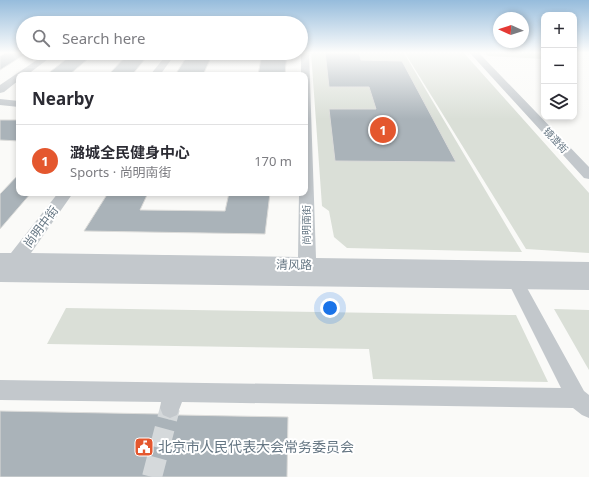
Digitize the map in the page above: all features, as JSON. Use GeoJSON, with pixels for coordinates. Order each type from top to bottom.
{"type":"FeatureCollection","features":[{"type":"Feature","properties":{"kind":"street","name":"镜澄街"},"geometry":{"type":"LineString","coordinates":[[494,74],[589,175]]}},
{"type":"Feature","properties":{"kind":"street"},"geometry":{"type":"LineString","coordinates":[[0,90],[16,79]]}},
{"type":"Feature","properties":{"kind":"street"},"geometry":{"type":"LineString","coordinates":[[0,102],[16,104]]}},
{"type":"Feature","properties":{"kind":"street","name":"尚明中街"},"geometry":{"type":"LineString","coordinates":[[4,270],[64,196]]}},
{"type":"Feature","properties":{"kind":"street","name":"尚明南街"},"geometry":{"type":"LineString","coordinates":[[306,196],[307,272]]}},
{"type":"Feature","properties":{"kind":"street","name":"清风路"},"geometry":{"type":"LineString","coordinates":[[513,275],[589,269]]}},
{"type":"Feature","properties":{"kind":"street","name":"清风路"},"geometry":{"type":"LineString","coordinates":[[4,270],[513,275],[589,282]]}},
{"type":"Feature","properties":{"kind":"street"},"geometry":{"type":"LineString","coordinates":[[0,390],[172,400],[583,403],[513,275]]}},
{"type":"Feature","properties":{"kind":"shaded area"},"geometry":{"type":"Polygon","coordinates":[[[313,74],[417,74],[522,252],[347,248],[334,237],[329,211],[322,206],[313,74]]]}},
{"type":"Feature","properties":{"kind":"shaded area"},"geometry":{"type":"Polygon","coordinates":[[[418,74],[483,74],[589,193],[589,253],[526,249],[418,74]]]}},
{"type":"Feature","properties":{"kind":"shaded area"},"geometry":{"type":"Polygon","coordinates":[[[66,308],[516,315],[548,382],[373,379],[369,349],[47,344],[66,308]]]}},
{"type":"Feature","properties":{"kind":"shaded area"},"geometry":{"type":"Polygon","coordinates":[[[554,309],[589,310],[589,370],[586,365],[554,309]]]}},
{"type":"Feature","properties":{"kind":"building"},"geometry":{"type":"Polygon","coordinates":[[[328,74],[409,74],[456,162],[335,161],[329,109],[376,109],[369,87],[329,87],[328,74]]]}},
{"type":"Feature","properties":{"kind":"building"},"geometry":{"type":"Polygon","coordinates":[[[0,120],[16,120],[16,141],[0,140],[0,120]]]}},
{"type":"Feature","properties":{"kind":"building"},"geometry":{"type":"Polygon","coordinates":[[[16,177],[16,196],[28,196],[0,229],[0,194],[16,177]]]}},
{"type":"Feature","properties":{"kind":"building"},"geometry":{"type":"Polygon","coordinates":[[[106,196],[147,196],[140,210],[225,211],[228,196],[270,196],[265,234],[84,231],[106,196]]]}},
{"type":"Feature","properties":{"kind":"building","name":"北京市人民代表大会常务委员会"},"geometry":{"type":"Polygon","coordinates":[[[0,411],[161,414],[169,419],[179,415],[288,417],[287,477],[0,477],[0,411]]]}},
{"type":"Feature","properties":{"kind":"tunnel"},"geometry":{"type":"LineString","coordinates":[[152,477],[170,408]]}},
{"type":"Feature","properties":{"kind":"place","name":"潞城全民健身中心"},"geometry":{"type":"Point","coordinates":[383,130]}},
{"type":"Feature","properties":{"kind":"place","name":"北京市人民代表大会常务委员会"},"geometry":{"type":"Point","coordinates":[144,447]}}]}
